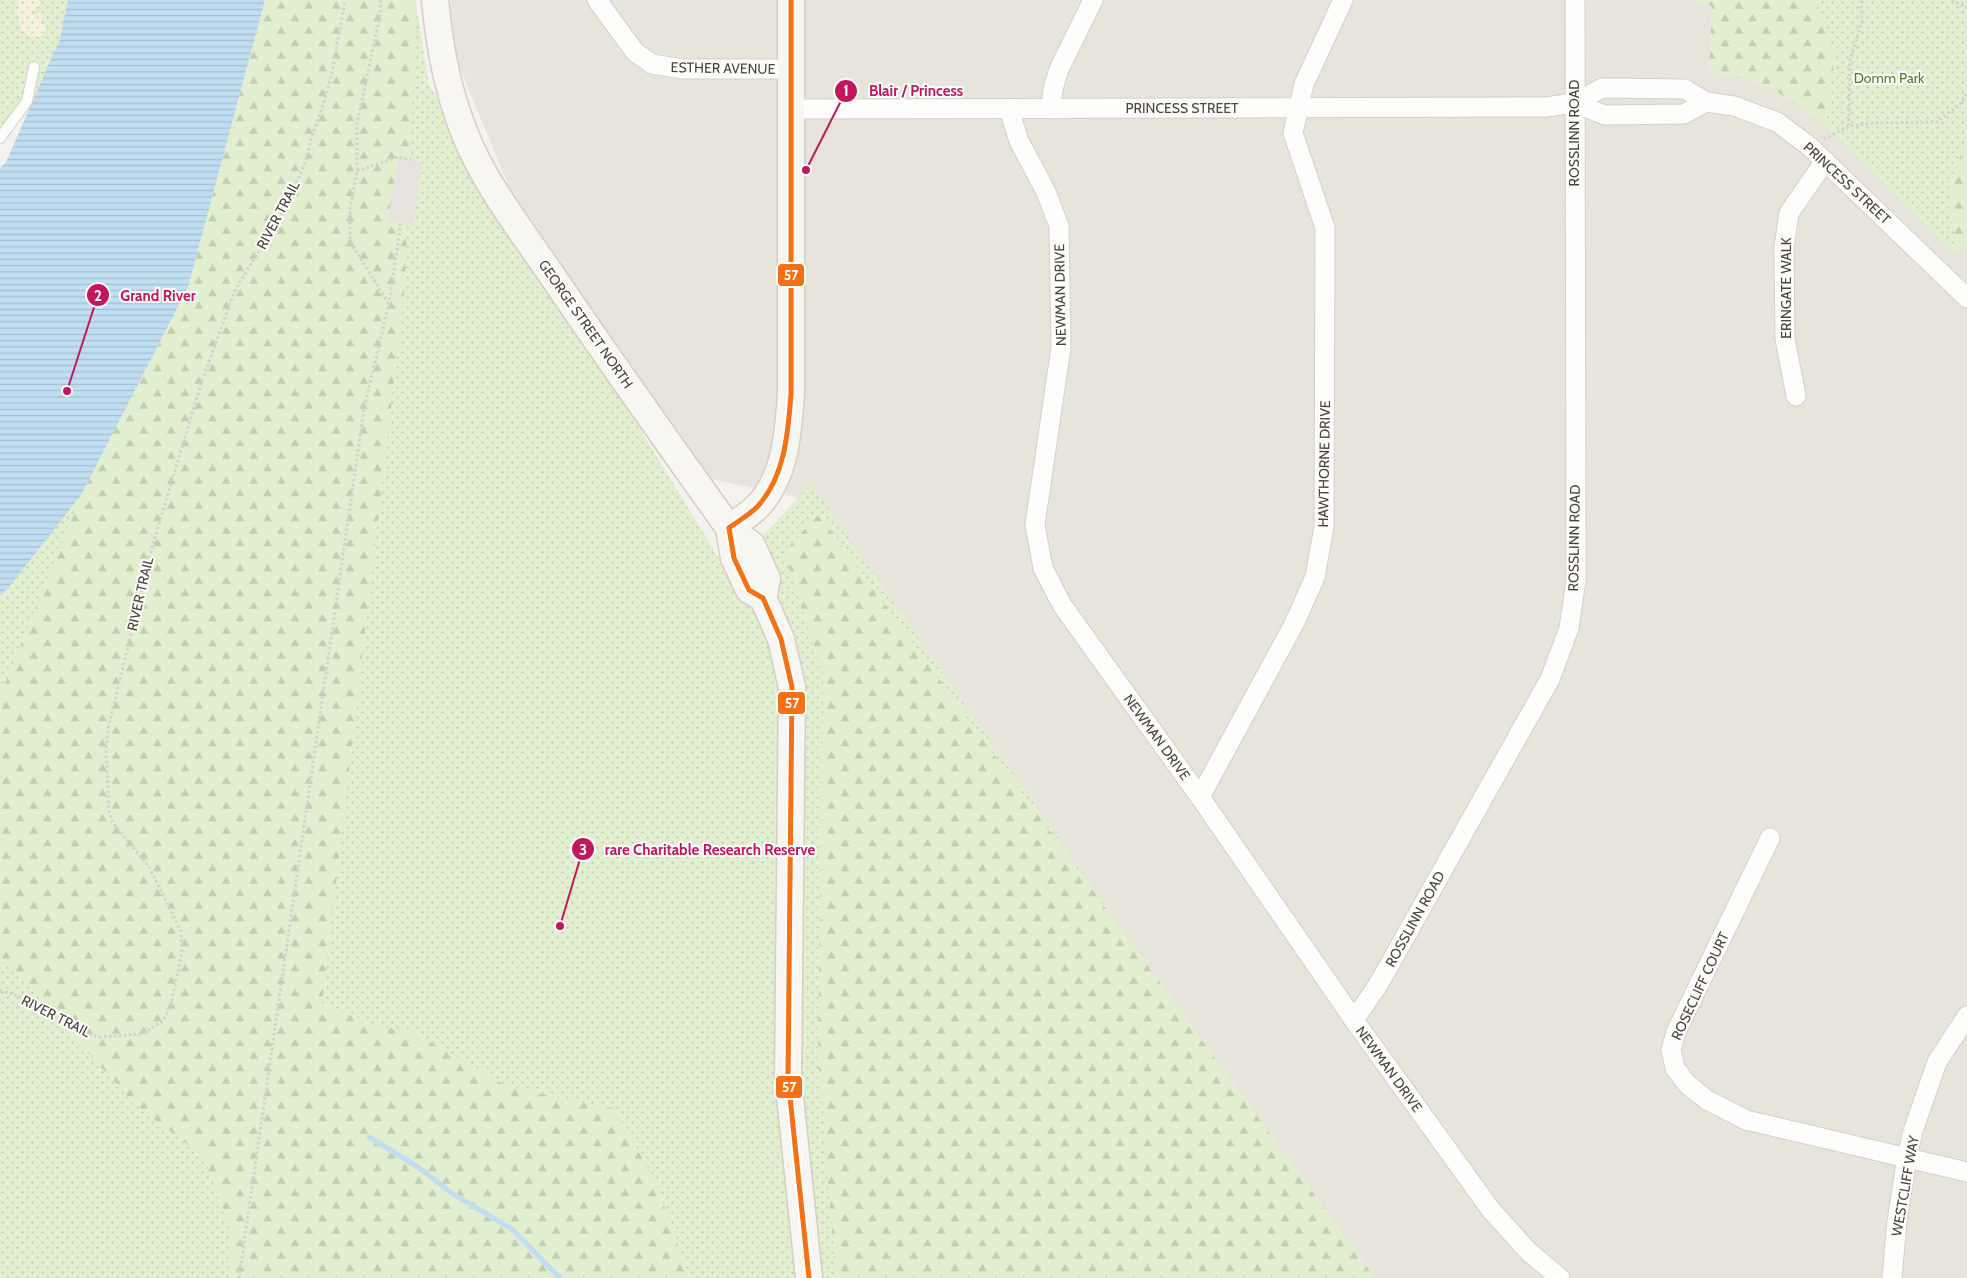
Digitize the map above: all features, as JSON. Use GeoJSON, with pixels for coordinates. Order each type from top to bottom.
{"type":"FeatureCollection","features":[{"type":"Feature","properties":{"kind":"main road","name":"GEORGE STREET NORTH"},"geometry":{"type":"LineString","coordinates":[[435,0],[440,45],[456,111],[470,146],[487,180],[729,528],[752,545],[767,579],[763,598],[781,640],[792,687],[788,1078],[809,1278]]}},
{"type":"Feature","properties":{"kind":"main road"},"geometry":{"type":"LineString","coordinates":[[729,528],[753,510],[773,487],[782,464],[792,394],[791,0]]}},
{"type":"Feature","properties":{"kind":"street","name":"ESTHER AVENUE"},"geometry":{"type":"LineString","coordinates":[[597,0],[635,52],[652,64],[683,69],[790,69]]}},
{"type":"Feature","properties":{"kind":"street"},"geometry":{"type":"LineString","coordinates":[[1051,109],[1059,69],[1093,0]]}},
{"type":"Feature","properties":{"kind":"street","name":"HAWTHORNE DRIVE"},"geometry":{"type":"LineString","coordinates":[[1200,797],[1294,624],[1315,577],[1324,527],[1325,228],[1293,133],[1304,84],[1343,0]]}},
{"type":"Feature","properties":{"kind":"street","name":"ROSSLINN ROAD"},"geometry":{"type":"LineString","coordinates":[[1354,1020],[1383,977],[1550,679],[1570,628],[1576,580],[1574,0]]}},
{"type":"Feature","properties":{"kind":"street","name":"PRINCESS STREET"},"geometry":{"type":"LineString","coordinates":[[790,108],[1546,108],[1574,103],[1602,88],[1685,89],[1706,102],[1734,106],[1777,122],[1810,146],[1967,298]]}},
{"type":"Feature","properties":{"kind":"street"},"geometry":{"type":"LineString","coordinates":[[1574,103],[1605,115],[1684,114],[1706,102]]}},
{"type":"Feature","properties":{"kind":"street","name":"NEWMAN DRIVE"},"geometry":{"type":"LineString","coordinates":[[1009,109],[1019,140],[1046,192],[1059,226],[1061,347],[1035,525],[1043,568],[1062,605],[1200,797],[1354,1020],[1492,1210],[1528,1251],[1560,1278]]}},
{"type":"Feature","properties":{"kind":"street","name":"ERINGATE WALK"},"geometry":{"type":"LineString","coordinates":[[1796,396],[1785,339],[1784,247],[1789,213],[1825,161]]}},
{"type":"Feature","properties":{"kind":"street","name":"ROSECLIFF COURT"},"geometry":{"type":"LineString","coordinates":[[1770,838],[1676,1032],[1671,1050],[1675,1068],[1686,1084],[1708,1100],[1746,1120],[1967,1172]]}},
{"type":"Feature","properties":{"kind":"street","name":"WESTCLIFF WAY"},"geometry":{"type":"LineString","coordinates":[[1892,1278],[1897,1221],[1913,1131],[1937,1062],[1967,1016]]}},
{"type":"Feature","properties":{"kind":"lane"},"geometry":{"type":"LineString","coordinates":[[0,138],[26,101],[34,67]]}},
{"type":"Feature","properties":{"kind":"path","name":"RIVER TRAIL"},"geometry":{"type":"LineString","coordinates":[[0,991],[14,994],[84,1034],[101,1038],[142,1034],[163,1020],[171,1004],[182,952],[181,931],[149,867],[113,823],[109,812],[106,752],[108,728],[152,546],[202,381],[235,290],[284,210],[306,161],[332,73],[344,0]]}},
{"type":"Feature","properties":{"kind":"path"},"geometry":{"type":"LineString","coordinates":[[381,0],[380,16],[357,123],[357,170],[350,208],[350,241],[388,303]]}},
{"type":"Feature","properties":{"kind":"path"},"geometry":{"type":"LineString","coordinates":[[1849,126],[1850,60],[1862,22],[1861,0]]}},
{"type":"Feature","properties":{"kind":"path"},"geometry":{"type":"LineString","coordinates":[[1952,0],[1967,8]]}},
{"type":"Feature","properties":{"kind":"path"},"geometry":{"type":"LineString","coordinates":[[1810,146],[1849,126],[1877,123],[1937,122],[1961,103],[1967,94]]}},
{"type":"Feature","properties":{"kind":"path"},"geometry":{"type":"LineString","coordinates":[[357,170],[398,157],[411,160]]}},
{"type":"Feature","properties":{"kind":"path"},"geometry":{"type":"LineString","coordinates":[[238,1278],[364,409],[388,303],[401,222]]}},
{"type":"Feature","properties":{"kind":"shaded area"},"geometry":{"type":"Polygon","coordinates":[[[450,0],[1688,0],[1712,6],[1709,70],[1768,86],[1826,125],[1956,255],[1967,246],[1967,1278],[1375,1278],[809,500],[711,479],[515,201],[451,47],[450,0]]]}},
{"type":"Feature","properties":{"kind":"shaded area"},"geometry":{"type":"Polygon","coordinates":[[[398,157],[422,162],[414,225],[388,219],[398,157]]]}},
{"type":"Feature","properties":{"kind":"green space"},"geometry":{"type":"Polygon","coordinates":[[[0,0],[70,0],[61,67],[0,137],[0,0]]]}},
{"type":"Feature","properties":{"kind":"green space"},"geometry":{"type":"Polygon","coordinates":[[[265,0],[416,0],[405,286],[322,1004],[381,1027],[411,1031],[508,1087],[615,1109],[656,1183],[688,1273],[692,1278],[231,1278],[232,1232],[203,1156],[133,1103],[10,965],[0,963],[0,696],[81,495],[188,287],[265,0]]]}},
{"type":"Feature","properties":{"kind":"green space"},"geometry":{"type":"Polygon","coordinates":[[[377,0],[413,58],[416,5],[429,85],[728,573],[811,484],[1365,1278],[0,1278],[0,502],[377,0]]]}},
{"type":"Feature","properties":{"kind":"green space","name":"Domm Park"},"geometry":{"type":"Polygon","coordinates":[[[1688,0],[1967,0],[1967,246],[1956,255],[1826,125],[1769,86],[1709,70],[1712,6],[1688,0]]]}},
{"type":"Feature","properties":{"kind":"green space"},"geometry":{"type":"Polygon","coordinates":[[[1688,0],[1816,0],[1835,57],[1826,125],[1769,86],[1709,70],[1712,6],[1688,0]]]}},
{"type":"Feature","properties":{"kind":"green space"},"geometry":{"type":"Polygon","coordinates":[[[1967,138],[1967,246],[1956,255],[1948,191],[1967,138]]]}},
{"type":"Feature","properties":{"kind":"green space"},"geometry":{"type":"Polygon","coordinates":[[[819,514],[1375,1278],[836,1278],[818,1056],[823,676],[784,552],[819,514]]]}},
{"type":"Feature","properties":{"kind":"sand"},"geometry":{"type":"Polygon","coordinates":[[[19,0],[38,0],[42,3],[32,12],[34,15],[40,12],[43,14],[41,23],[47,28],[42,36],[34,38],[28,36],[20,27],[17,13],[19,0]]]}},
{"type":"Feature","properties":{"kind":"water"},"geometry":{"type":"Polygon","coordinates":[[[68,0],[265,0],[188,287],[81,495],[9,587],[0,595],[0,168],[6,162],[60,39],[68,0]]]}},
{"type":"Feature","properties":{"kind":"waterway"},"geometry":{"type":"LineString","coordinates":[[369,1137],[418,1167],[453,1194],[512,1229],[560,1278]]}},
{"type":"Feature","properties":{"kind":"transit line","name":"57"},"geometry":{"type":"LineString","coordinates":[[729,528],[757,507],[774,482],[783,454],[788,424],[791,394],[791,0]]}},
{"type":"Feature","properties":{"kind":"transit line","name":"57"},"geometry":{"type":"LineString","coordinates":[[729,528],[734,558],[749,590],[763,598],[781,639],[792,687],[788,1078],[809,1278]]}},
{"type":"Feature","properties":{"kind":"place","name":"Blair / Princess"},"geometry":{"type":"Point","coordinates":[806,170]}},
{"type":"Feature","properties":{"kind":"place","name":"Grand River"},"geometry":{"type":"Point","coordinates":[67,391]}},
{"type":"Feature","properties":{"kind":"place","name":"rare Charitable Research Reserve"},"geometry":{"type":"Point","coordinates":[560,926]}}]}
